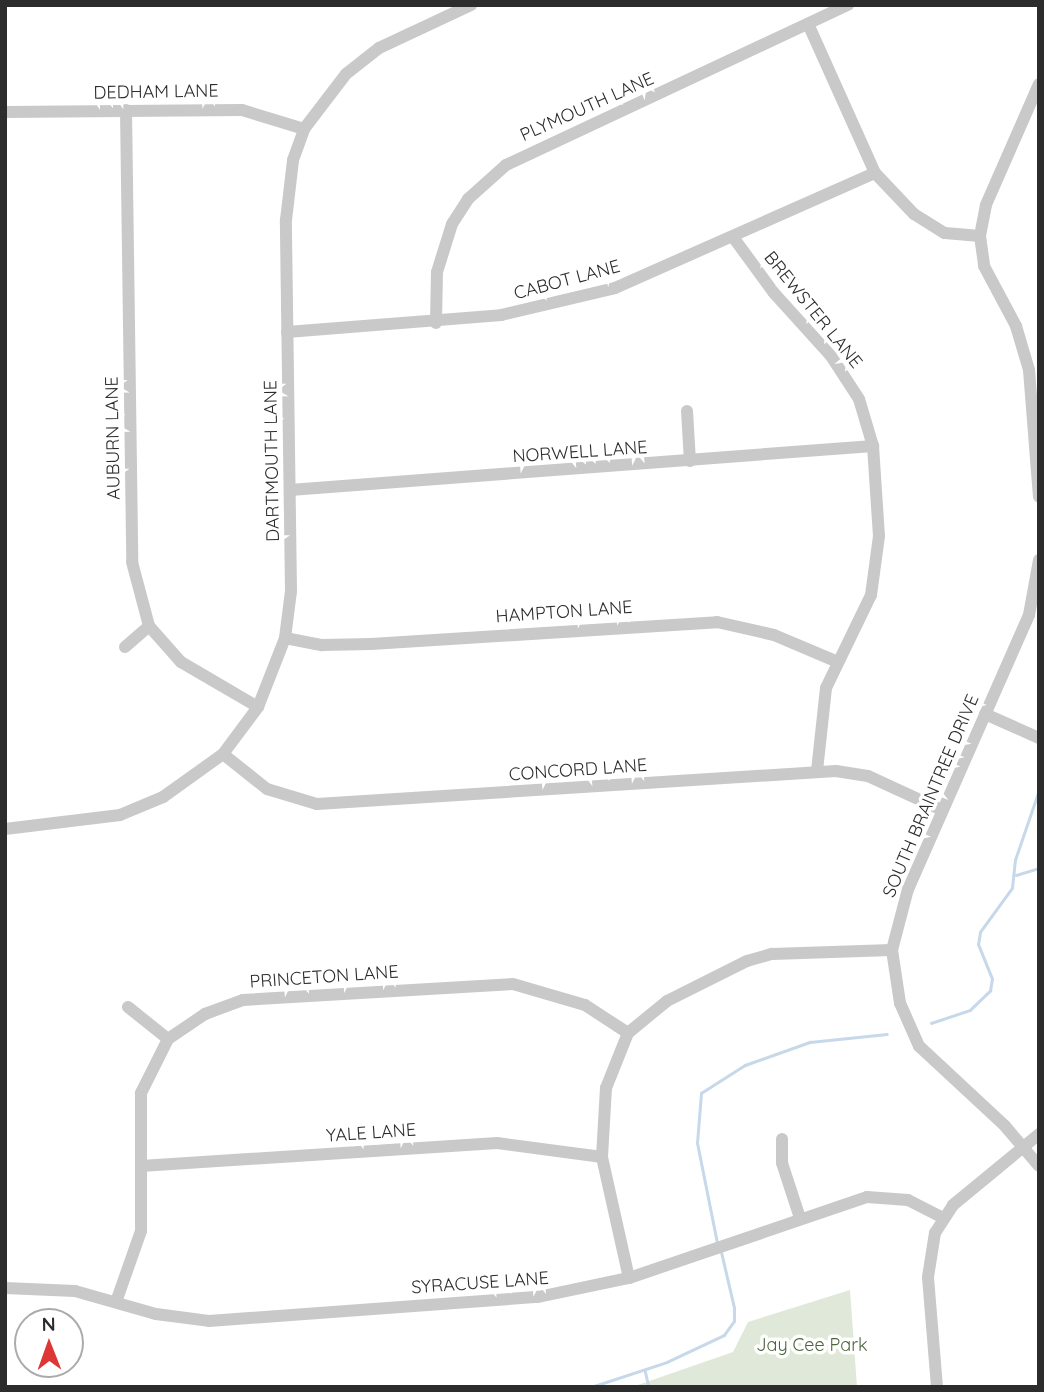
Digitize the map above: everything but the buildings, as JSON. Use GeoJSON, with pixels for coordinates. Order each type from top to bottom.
{"type":"FeatureCollection","features":[{"type":"Feature","properties":{"kind":"street","name":"DARTMOUTH LANE"},"geometry":{"type":"LineString","coordinates":[[5,829],[72,824],[133,810],[175,790],[223,754],[258,707],[285,638],[291,592],[288,185],[304,129],[336,83],[362,60],[471,5]]}},
{"type":"Feature","properties":{"kind":"street","name":"PLYMOUTH LANE"},"geometry":{"type":"LineString","coordinates":[[436,323],[437,272],[447,236],[468,199],[499,171],[809,26],[848,5]]}},
{"type":"Feature","properties":{"kind":"street"},"geometry":{"type":"LineString","coordinates":[[809,26],[875,173],[914,214],[945,233],[980,236]]}},
{"type":"Feature","properties":{"kind":"street"},"geometry":{"type":"LineString","coordinates":[[1039,84],[986,205],[980,236],[984,265],[1016,326],[1029,370],[1039,497]]}},
{"type":"Feature","properties":{"kind":"street","name":"AUBURN LANE"},"geometry":{"type":"LineString","coordinates":[[126,110],[132,562],[149,626],[181,662],[258,707]]}},
{"type":"Feature","properties":{"kind":"street","name":"DEDHAM LANE"},"geometry":{"type":"LineString","coordinates":[[5,112],[242,110],[304,129]]}},
{"type":"Feature","properties":{"kind":"street","name":"CABOT LANE"},"geometry":{"type":"LineString","coordinates":[[287,331],[436,323],[534,309],[615,288],[875,173]]}},
{"type":"Feature","properties":{"kind":"street","name":"BREWSTER LANE"},"geometry":{"type":"LineString","coordinates":[[733,237],[774,293],[831,356],[859,399],[873,446],[879,536],[871,595],[838,662],[820,708],[817,771]]}},
{"type":"Feature","properties":{"kind":"street"},"geometry":{"type":"LineString","coordinates":[[687,411],[690,461]]}},
{"type":"Feature","properties":{"kind":"street","name":"NORWELL LANE"},"geometry":{"type":"LineString","coordinates":[[289,490],[873,446]]}},
{"type":"Feature","properties":{"kind":"street","name":"SOUTH BRAINTREE DRIVE"},"geometry":{"type":"LineString","coordinates":[[1039,560],[1029,615],[908,888],[892,950],[900,1003],[919,1046],[1024,1147],[1039,1166]]}},
{"type":"Feature","properties":{"kind":"street","name":"HAMPTON LANE"},"geometry":{"type":"LineString","coordinates":[[285,638],[322,645],[371,644],[717,622],[775,635],[838,662]]}},
{"type":"Feature","properties":{"kind":"street"},"geometry":{"type":"LineString","coordinates":[[125,647],[149,626]]}},
{"type":"Feature","properties":{"kind":"street"},"geometry":{"type":"LineString","coordinates":[[985,714],[1039,738]]}},
{"type":"Feature","properties":{"kind":"street","name":"CONCORD LANE"},"geometry":{"type":"LineString","coordinates":[[223,754],[277,793],[332,804],[817,771],[868,776],[942,810]]}},
{"type":"Feature","properties":{"kind":"street"},"geometry":{"type":"LineString","coordinates":[[629,1278],[602,1157],[606,1088],[628,1033],[667,1001],[747,961],[772,954],[892,950]]}},
{"type":"Feature","properties":{"kind":"street","name":"PRINCETON LANE"},"geometry":{"type":"LineString","coordinates":[[168,1038],[205,1014],[243,1000],[488,984],[556,993],[628,1033]]}},
{"type":"Feature","properties":{"kind":"street"},"geometry":{"type":"LineString","coordinates":[[116,1302],[141,1231],[141,1093],[168,1038],[128,1007]]}},
{"type":"Feature","properties":{"kind":"street"},"geometry":{"type":"LineString","coordinates":[[937,1387],[928,1265],[942,1217],[1039,1134]]}},
{"type":"Feature","properties":{"kind":"street"},"geometry":{"type":"LineString","coordinates":[[782,1139],[782,1163],[800,1218]]}},
{"type":"Feature","properties":{"kind":"street","name":"YALE LANE"},"geometry":{"type":"LineString","coordinates":[[141,1166],[497,1143],[602,1157]]}},
{"type":"Feature","properties":{"kind":"street","name":"SYRACUSE LANE"},"geometry":{"type":"LineString","coordinates":[[5,1288],[75,1291],[209,1321],[538,1297],[629,1278],[800,1218],[877,1196],[918,1203],[942,1217]]}},
{"type":"Feature","properties":{"kind":"green space","name":"Jay Cee Park"},"geometry":{"type":"Polygon","coordinates":[[[850,1290],[857,1387],[632,1387],[733,1352],[748,1322],[850,1290]]]}},
{"type":"Feature","properties":{"kind":"waterway"},"geometry":{"type":"LineString","coordinates":[[931,1023],[970,1010],[990,991],[992,979],[978,945],[980,932],[1012,888],[1015,860],[1039,790]]}},
{"type":"Feature","properties":{"kind":"waterway"},"geometry":{"type":"LineString","coordinates":[[1016,875],[1039,868]]}},
{"type":"Feature","properties":{"kind":"waterway"},"geometry":{"type":"LineString","coordinates":[[717,1243],[697,1143],[701,1093],[745,1065],[810,1042],[887,1034]]}},
{"type":"Feature","properties":{"kind":"waterway"},"geometry":{"type":"LineString","coordinates":[[591,1387],[667,1362],[724,1335],[734,1321],[734,1308],[721,1252]]}},
{"type":"Feature","properties":{"kind":"waterway"},"geometry":{"type":"LineString","coordinates":[[645,1370],[649,1387]]}}]}
